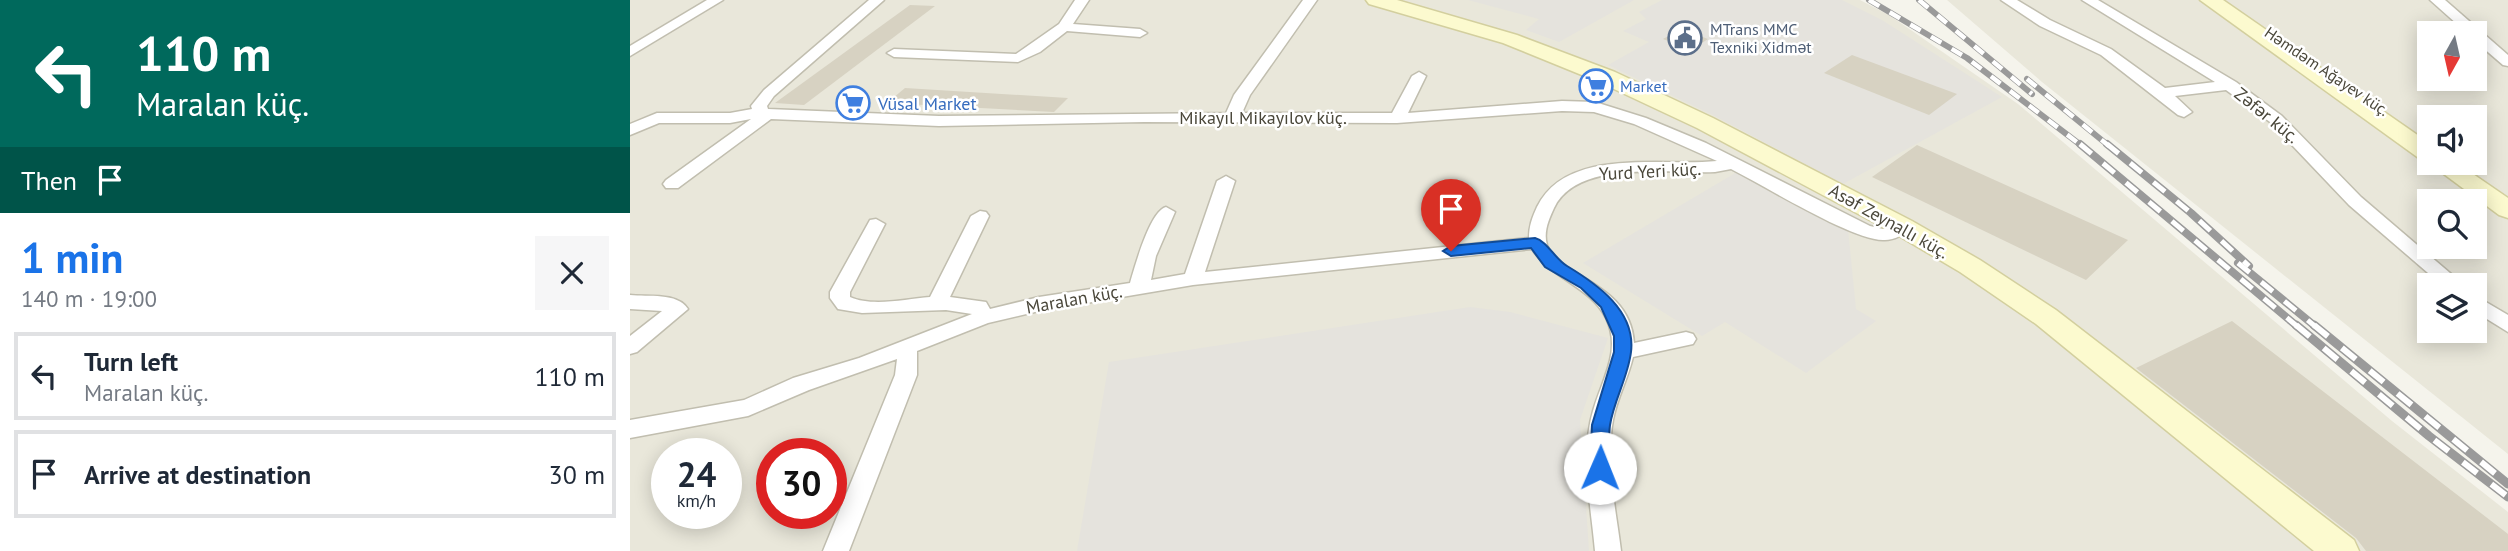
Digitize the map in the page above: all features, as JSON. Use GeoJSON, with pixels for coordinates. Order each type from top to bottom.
{"type":"FeatureCollection","features":[{"type":"Feature","properties":{"kind":"main road","name":"Asəf Zeynallı küç."},"geometry":{"type":"LineString","coordinates":[[1376,0],[1522,43],[1608,77],[1705,123],[1970,266],[2046,317],[2342,551]]}},
{"type":"Feature","properties":{"kind":"main road"},"geometry":{"type":"LineString","coordinates":[[2210,0],[2417,147]]}},
{"type":"Feature","properties":{"kind":"main road","name":"Həmdəm Ağayev küç."},"geometry":{"type":"LineString","coordinates":[[2227,0],[2294,50],[2417,132]]}},
{"type":"Feature","properties":{"kind":"main road"},"geometry":{"type":"LineString","coordinates":[[2458,175],[2508,210]]}},
{"type":"Feature","properties":{"kind":"main road"},"geometry":{"type":"LineString","coordinates":[[2481,175],[2508,193]]}},
{"type":"Feature","properties":{"kind":"street"},"geometry":{"type":"LineString","coordinates":[[630,52],[716,0]]}},
{"type":"Feature","properties":{"kind":"street"},"geometry":{"type":"LineString","coordinates":[[672,184],[763,114],[759,106],[769,93],[877,0]]}},
{"type":"Feature","properties":{"kind":"street"},"geometry":{"type":"LineString","coordinates":[[894,53],[1010,60],[1025,56],[1064,27],[1082,0]]}},
{"type":"Feature","properties":{"kind":"street"},"geometry":{"type":"LineString","coordinates":[[1232,117],[1242,95],[1310,0]]}},
{"type":"Feature","properties":{"kind":"street"},"geometry":{"type":"LineString","coordinates":[[2008,0],[2045,23],[2106,52],[2184,112]]}},
{"type":"Feature","properties":{"kind":"street","name":"Zəfər küç."},"geometry":{"type":"LineString","coordinates":[[2089,0],[2231,85],[2287,127],[2356,201],[2440,273]]}},
{"type":"Feature","properties":{"kind":"street"},"geometry":{"type":"LineString","coordinates":[[2437,0],[2508,62]]}},
{"type":"Feature","properties":{"kind":"street"},"geometry":{"type":"LineString","coordinates":[[1064,27],[1140,33]]}},
{"type":"Feature","properties":{"kind":"street"},"geometry":{"type":"LineString","coordinates":[[1397,118],[1419,76]]}},
{"type":"Feature","properties":{"kind":"street"},"geometry":{"type":"LineString","coordinates":[[2162,93],[2231,85]]}},
{"type":"Feature","properties":{"kind":"street","name":"Mikayıl Mikayılov küç."},"geometry":{"type":"LineString","coordinates":[[630,130],[657,118],[730,118],[763,114],[939,121],[1397,118],[1472,115],[1562,106],[1595,107],[1640,121],[1736,163],[1866,231],[1885,235],[1903,228]]}},
{"type":"Feature","properties":{"kind":"street","name":"Yurd Yeri küç."},"geometry":{"type":"LineString","coordinates":[[1535,243],[1540,218],[1551,197],[1576,177],[1637,168],[1711,168],[1736,163]]}},
{"type":"Feature","properties":{"kind":"street"},"geometry":{"type":"LineString","coordinates":[[1193,279],[1226,181]]}},
{"type":"Feature","properties":{"kind":"street"},"geometry":{"type":"LineString","coordinates":[[1139,287],[1147,256],[1166,212]]}},
{"type":"Feature","properties":{"kind":"street"},"geometry":{"type":"LineString","coordinates":[[938,301],[980,216]]}},
{"type":"Feature","properties":{"kind":"street"},"geometry":{"type":"LineString","coordinates":[[876,223],[840,292],[845,303],[855,306],[938,301],[979,307],[983,317]]}},
{"type":"Feature","properties":{"kind":"street"},"geometry":{"type":"LineString","coordinates":[[1535,243],[1551,263],[1587,285],[1608,304],[1623,336],[1623,352],[1601,425],[1600,468],[1608,551]]}},
{"type":"Feature","properties":{"kind":"street","name":"Maralan küç."},"geometry":{"type":"LineString","coordinates":[[630,429],[748,408],[802,384],[983,317],[1039,303],[1193,279],[1535,243]]}},
{"type":"Feature","properties":{"kind":"street"},"geometry":{"type":"LineString","coordinates":[[630,302],[673,305],[678,309],[630,347]]}},
{"type":"Feature","properties":{"kind":"street"},"geometry":{"type":"LineString","coordinates":[[2487,310],[2508,325]]}},
{"type":"Feature","properties":{"kind":"street"},"geometry":{"type":"LineString","coordinates":[[1623,352],[1686,339]]}},
{"type":"Feature","properties":{"kind":"street"},"geometry":{"type":"LineString","coordinates":[[836,551],[906,375],[908,359],[905,347]]}},
{"type":"Feature","properties":{"kind":"shaded area"},"geometry":{"type":"Polygon","coordinates":[[[630,0],[1860,0],[1889,15],[2018,104],[2392,421],[2508,512],[2508,551],[630,551],[630,0]]]}},
{"type":"Feature","properties":{"kind":"shaded area"},"geometry":{"type":"Polygon","coordinates":[[[1468,0],[1634,0],[1559,42],[1526,30],[1539,19],[1468,0]]]}},
{"type":"Feature","properties":{"kind":"shaded area"},"geometry":{"type":"Polygon","coordinates":[[[1662,0],[1842,0],[1882,20],[2002,97],[1843,184],[1711,114],[1608,65],[1649,42],[1623,31],[1646,19],[1639,12],[1662,0]]]}},
{"type":"Feature","properties":{"kind":"shaded area"},"geometry":{"type":"Polygon","coordinates":[[[1947,0],[2508,0],[2508,454],[2042,82],[1947,0]]]}},
{"type":"Feature","properties":{"kind":"shaded area"},"geometry":{"type":"Polygon","coordinates":[[[1737,172],[1848,229],[1856,309],[1876,321],[1806,373],[1725,322],[1702,336],[1583,263],[1737,172]]]}},
{"type":"Feature","properties":{"kind":"shaded area"},"geometry":{"type":"Polygon","coordinates":[[[1470,307],[1510,312],[1608,338],[1580,420],[1589,551],[1077,551],[1109,362],[1470,307]]]}},
{"type":"Feature","properties":{"kind":"building"},"geometry":{"type":"Polygon","coordinates":[[[910,5],[935,6],[804,105],[775,103],[910,5]]]}},
{"type":"Feature","properties":{"kind":"building"},"geometry":{"type":"Polygon","coordinates":[[[1681,29],[1708,39],[1691,50],[1663,39],[1681,29]]]}},
{"type":"Feature","properties":{"kind":"building"},"geometry":{"type":"Polygon","coordinates":[[[1852,55],[1957,94],[1929,115],[1824,73],[1852,55]]]}},
{"type":"Feature","properties":{"kind":"building"},"geometry":{"type":"Polygon","coordinates":[[[905,88],[1068,98],[1054,112],[887,103],[905,88]]]}},
{"type":"Feature","properties":{"kind":"building"},"geometry":{"type":"Polygon","coordinates":[[[1917,145],[2128,240],[2086,280],[1872,177],[1917,145]]]}},
{"type":"Feature","properties":{"kind":"building"},"geometry":{"type":"Polygon","coordinates":[[[2232,321],[2508,534],[2508,551],[2366,551],[2356,538],[2136,368],[2232,321]]]}},
{"type":"Feature","properties":{"kind":"railway"},"geometry":{"type":"LineString","coordinates":[[1869,0],[1967,58],[2082,146]]}},
{"type":"Feature","properties":{"kind":"railway"},"geometry":{"type":"LineString","coordinates":[[1919,0],[2032,94]]}},
{"type":"Feature","properties":{"kind":"railway"},"geometry":{"type":"LineString","coordinates":[[2027,79],[2109,146]]}},
{"type":"Feature","properties":{"kind":"railway"},"geometry":{"type":"LineString","coordinates":[[2080,144],[2298,327]]}},
{"type":"Feature","properties":{"kind":"railway"},"geometry":{"type":"LineString","coordinates":[[2107,144],[2191,213],[2249,266]]}},
{"type":"Feature","properties":{"kind":"railway"},"geometry":{"type":"LineString","coordinates":[[2238,263],[2316,327]]}},
{"type":"Feature","properties":{"kind":"railway"},"geometry":{"type":"LineString","coordinates":[[2296,325],[2429,436],[2508,497]]}},
{"type":"Feature","properties":{"kind":"railway"},"geometry":{"type":"LineString","coordinates":[[2314,325],[2508,484]]}},
{"type":"Feature","properties":{"kind":"place","name":"MTrans MMC Texniki Xidmət"},"geometry":{"type":"Point","coordinates":[1685,38]}},
{"type":"Feature","properties":{"kind":"place","name":"Market"},"geometry":{"type":"Point","coordinates":[1596,86]}},
{"type":"Feature","properties":{"kind":"place","name":"Vüsal Market"},"geometry":{"type":"Point","coordinates":[853,103]}},
{"type":"Feature","properties":{"kind":"route"},"geometry":{"type":"LineString","coordinates":[[1451,251],[1535,243],[1551,263],[1587,285],[1608,304],[1623,336],[1623,352],[1601,425],[1600,468]]}}]}
